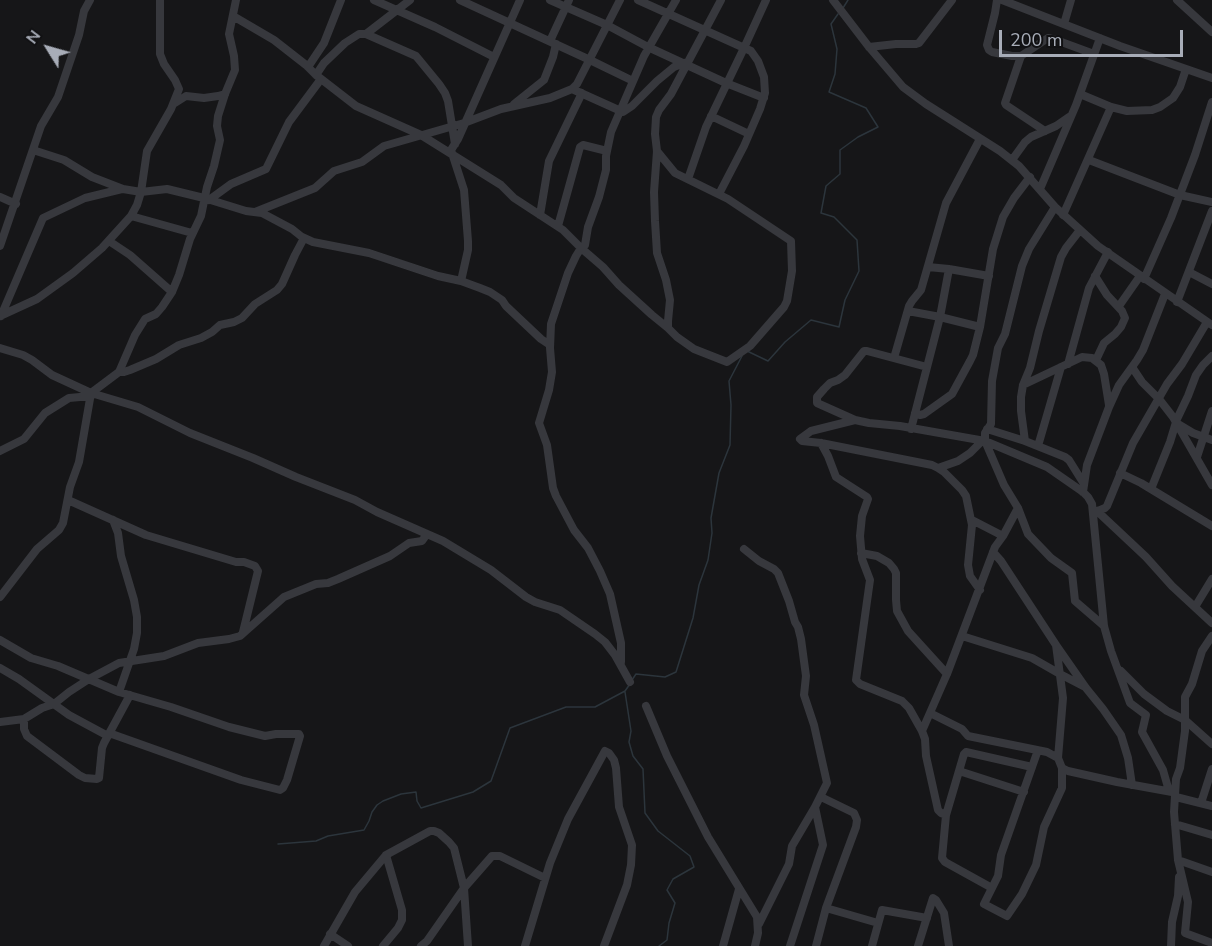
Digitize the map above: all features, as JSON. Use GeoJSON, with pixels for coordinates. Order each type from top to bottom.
{"type":"FeatureCollection","features":[{"type":"Feature","properties":{"kind":"street"},"geometry":{"type":"LineString","coordinates":[[0,246],[41,126],[58,97],[79,35],[84,11],[90,0]]}},
{"type":"Feature","properties":{"kind":"street"},"geometry":{"type":"LineString","coordinates":[[0,316],[37,299],[87,262],[109,241],[137,205],[147,151],[174,104],[178,90],[178,85],[160,54],[160,0]]}},
{"type":"Feature","properties":{"kind":"street"},"geometry":{"type":"LineString","coordinates":[[0,451],[24,440],[45,413],[69,398],[91,394],[119,372],[132,341],[144,321],[159,311],[172,292],[180,275],[192,233],[207,199],[220,140],[216,122],[236,70],[229,34],[236,0]]}},
{"type":"Feature","properties":{"kind":"street"},"geometry":{"type":"LineString","coordinates":[[308,67],[324,43],[340,0]]}},
{"type":"Feature","properties":{"kind":"street"},"geometry":{"type":"LineString","coordinates":[[374,0],[494,57]]}},
{"type":"Feature","properties":{"kind":"street"},"geometry":{"type":"LineString","coordinates":[[366,34],[410,0]]}},
{"type":"Feature","properties":{"kind":"street"},"geometry":{"type":"LineString","coordinates":[[460,0],[470,2],[633,81]]}},
{"type":"Feature","properties":{"kind":"street"},"geometry":{"type":"LineString","coordinates":[[461,281],[468,241],[464,190],[451,151],[520,0]]}},
{"type":"Feature","properties":{"kind":"street"},"geometry":{"type":"LineString","coordinates":[[550,0],[567,3],[648,47],[764,98]]}},
{"type":"Feature","properties":{"kind":"street"},"geometry":{"type":"LineString","coordinates":[[253,213],[315,189],[334,171],[362,162],[384,146],[464,123],[491,112],[550,98],[572,89],[590,60],[620,0]]}},
{"type":"Feature","properties":{"kind":"street"},"geometry":{"type":"LineString","coordinates":[[638,0],[750,51],[758,61],[764,77],[764,98],[749,134],[718,194]]}},
{"type":"Feature","properties":{"kind":"street"},"geometry":{"type":"LineString","coordinates":[[621,664],[621,643],[610,594],[588,548],[566,515],[553,488],[547,445],[539,423],[552,372],[551,324],[568,273],[581,248],[585,245],[606,170],[611,132],[648,47],[676,0]]}},
{"type":"Feature","properties":{"kind":"street"},"geometry":{"type":"LineString","coordinates":[[668,328],[669,294],[656,246],[654,192],[657,151],[656,117],[671,94],[685,63],[721,0]]}},
{"type":"Feature","properties":{"kind":"street"},"geometry":{"type":"LineString","coordinates":[[687,179],[702,136],[765,0]]}},
{"type":"Feature","properties":{"kind":"street"},"geometry":{"type":"LineString","coordinates":[[869,47],[919,43],[952,0]]}},
{"type":"Feature","properties":{"kind":"street"},"geometry":{"type":"LineString","coordinates":[[1021,56],[988,50],[987,45],[999,0],[1212,78]]}},
{"type":"Feature","properties":{"kind":"street"},"geometry":{"type":"LineString","coordinates":[[1064,24],[1071,0]]}},
{"type":"Feature","properties":{"kind":"street"},"geometry":{"type":"LineString","coordinates":[[1177,0],[1212,32]]}},
{"type":"Feature","properties":{"kind":"street"},"geometry":{"type":"LineString","coordinates":[[834,2],[903,87],[1012,160],[1055,207],[1080,230],[1165,294],[1209,323],[1167,384],[1133,443],[1107,506],[1095,512]]}},
{"type":"Feature","properties":{"kind":"street"},"geometry":{"type":"LineString","coordinates":[[511,107],[544,80],[553,43],[567,3]]}},
{"type":"Feature","properties":{"kind":"street"},"geometry":{"type":"LineString","coordinates":[[233,16],[274,40],[356,106],[421,135],[501,184],[514,198],[558,226],[676,337],[693,349],[727,362],[750,346],[784,307],[792,271],[791,242],[728,198],[675,173],[657,151]]}},
{"type":"Feature","properties":{"kind":"street"},"geometry":{"type":"LineString","coordinates":[[207,199],[231,184],[266,169],[289,122],[318,77],[324,63],[348,39],[358,34],[366,34],[418,58],[445,93],[454,144]]}},
{"type":"Feature","properties":{"kind":"street"},"geometry":{"type":"LineString","coordinates":[[1045,131],[1005,103],[1021,56],[1048,38],[1094,54]]}},
{"type":"Feature","properties":{"kind":"street"},"geometry":{"type":"LineString","coordinates":[[1040,189],[1080,94],[1100,38]]}},
{"type":"Feature","properties":{"kind":"street"},"geometry":{"type":"LineString","coordinates":[[572,89],[623,112],[674,67],[685,63]]}},
{"type":"Feature","properties":{"kind":"street"},"geometry":{"type":"LineString","coordinates":[[1080,94],[1126,111],[1152,110],[1173,98],[1180,87],[1186,69]]}},
{"type":"Feature","properties":{"kind":"street"},"geometry":{"type":"LineString","coordinates":[[540,215],[549,161],[582,93]]}},
{"type":"Feature","properties":{"kind":"street"},"geometry":{"type":"LineString","coordinates":[[174,104],[186,96],[204,98],[225,94]]}},
{"type":"Feature","properties":{"kind":"street"},"geometry":{"type":"LineString","coordinates":[[1119,306],[1142,277],[1180,195],[1212,102]]}},
{"type":"Feature","properties":{"kind":"street"},"geometry":{"type":"LineString","coordinates":[[1063,215],[1111,107]]}},
{"type":"Feature","properties":{"kind":"street"},"geometry":{"type":"LineString","coordinates":[[711,116],[749,134]]}},
{"type":"Feature","properties":{"kind":"street"},"geometry":{"type":"LineString","coordinates":[[1012,160],[1031,137],[1056,126],[1071,116]]}},
{"type":"Feature","properties":{"kind":"street"},"geometry":{"type":"LineString","coordinates":[[894,358],[908,311],[912,301],[921,290],[946,203],[980,139]]}},
{"type":"Feature","properties":{"kind":"street"},"geometry":{"type":"LineString","coordinates":[[558,226],[580,147],[583,145],[607,151]]}},
{"type":"Feature","properties":{"kind":"street"},"geometry":{"type":"LineString","coordinates":[[33,150],[64,160],[92,177],[123,189],[141,192],[167,189],[253,213],[262,213],[304,238],[317,243],[369,254],[480,288],[496,296],[550,345]]}},
{"type":"Feature","properties":{"kind":"street"},"geometry":{"type":"LineString","coordinates":[[1089,160],[1180,195],[1212,202]]}},
{"type":"Feature","properties":{"kind":"street"},"geometry":{"type":"LineString","coordinates":[[915,413],[924,414],[952,394],[973,355],[993,249],[1003,217],[1029,177]]}},
{"type":"Feature","properties":{"kind":"street"},"geometry":{"type":"LineString","coordinates":[[0,316],[43,218],[85,198],[123,189]]}},
{"type":"Feature","properties":{"kind":"street"},"geometry":{"type":"LineString","coordinates":[[0,197],[15,204]]}},
{"type":"Feature","properties":{"kind":"street"},"geometry":{"type":"LineString","coordinates":[[1055,207],[1029,249],[1022,266],[1005,334],[998,348],[992,381],[991,424],[984,441],[1004,486],[1018,508],[1028,534],[1051,558],[1072,573],[1075,601],[1104,626]]}},
{"type":"Feature","properties":{"kind":"street"},"geometry":{"type":"LineString","coordinates":[[1177,302],[1212,211]]}},
{"type":"Feature","properties":{"kind":"street"},"geometry":{"type":"LineString","coordinates":[[130,216],[192,233]]}},
{"type":"Feature","properties":{"kind":"street"},"geometry":{"type":"LineString","coordinates":[[1025,441],[1021,411],[1023,385],[1030,368],[1061,257],[1080,230]]}},
{"type":"Feature","properties":{"kind":"street"},"geometry":{"type":"LineString","coordinates":[[119,372],[156,359],[179,345],[212,332],[220,325],[242,318],[255,304],[280,287],[304,238]]}},
{"type":"Feature","properties":{"kind":"street"},"geometry":{"type":"LineString","coordinates":[[109,241],[134,258],[172,292]]}},
{"type":"Feature","properties":{"kind":"street"},"geometry":{"type":"LineString","coordinates":[[1038,446],[1089,288],[1108,252]]}},
{"type":"Feature","properties":{"kind":"street"},"geometry":{"type":"LineString","coordinates":[[928,267],[988,276]]}},
{"type":"Feature","properties":{"kind":"street"},"geometry":{"type":"LineString","coordinates":[[911,429],[940,316],[949,269]]}},
{"type":"Feature","properties":{"kind":"street"},"geometry":{"type":"LineString","coordinates":[[1189,272],[1212,284]]}},
{"type":"Feature","properties":{"kind":"street"},"geometry":{"type":"LineString","coordinates":[[1095,276],[1107,295],[1119,306],[1125,318],[1121,327],[1104,343],[1096,360]]}},
{"type":"Feature","properties":{"kind":"street"},"geometry":{"type":"LineString","coordinates":[[1083,488],[1089,459],[1109,407],[1119,385],[1143,350],[1165,294]]}},
{"type":"Feature","properties":{"kind":"street"},"geometry":{"type":"LineString","coordinates":[[908,311],[940,316],[980,327]]}},
{"type":"Feature","properties":{"kind":"street"},"geometry":{"type":"LineString","coordinates":[[0,348],[23,355],[52,375],[91,394],[138,407],[190,433],[355,500],[377,512],[443,540],[535,602],[560,610],[605,642],[621,664],[630,682]]}},
{"type":"Feature","properties":{"kind":"street"},"geometry":{"type":"LineString","coordinates":[[927,367],[864,351],[845,375],[830,383],[818,397],[818,403],[855,420],[984,441],[1047,467],[1083,488]]}},
{"type":"Feature","properties":{"kind":"street"},"geometry":{"type":"LineString","coordinates":[[1151,489],[1196,375],[1212,356]]}},
{"type":"Feature","properties":{"kind":"street"},"geometry":{"type":"LineString","coordinates":[[1023,385],[1086,357],[1096,360],[1101,366],[1109,407]]}},
{"type":"Feature","properties":{"kind":"street"},"geometry":{"type":"LineString","coordinates":[[1132,367],[1173,417],[1212,485]]}},
{"type":"Feature","properties":{"kind":"street"},"geometry":{"type":"LineString","coordinates":[[0,597],[37,549],[59,530],[63,523],[70,487],[79,462],[91,394]]}},
{"type":"Feature","properties":{"kind":"street"},"geometry":{"type":"LineString","coordinates":[[1197,457],[1212,411]]}},
{"type":"Feature","properties":{"kind":"street"},"geometry":{"type":"LineString","coordinates":[[855,420],[811,431],[800,439],[938,468],[966,496],[972,520],[968,565],[970,576],[980,590]]}},
{"type":"Feature","properties":{"kind":"street"},"geometry":{"type":"LineString","coordinates":[[1176,424],[1212,440]]}},
{"type":"Feature","properties":{"kind":"street"},"geometry":{"type":"LineString","coordinates":[[987,429],[1025,441],[1069,460],[1092,504],[1095,512],[1104,626],[1111,651],[1130,703],[1146,715],[1142,732],[1173,793]]}},
{"type":"Feature","properties":{"kind":"street"},"geometry":{"type":"LineString","coordinates":[[938,468],[958,461],[984,441]]}},
{"type":"Feature","properties":{"kind":"street"},"geometry":{"type":"LineString","coordinates":[[821,443],[834,475],[868,499],[860,523],[862,560],[870,580],[856,680],[860,684],[902,701],[909,708],[925,739],[926,756],[938,810],[946,815]]}},
{"type":"Feature","properties":{"kind":"street"},"geometry":{"type":"LineString","coordinates":[[1120,473],[1212,526]]}},
{"type":"Feature","properties":{"kind":"street"},"geometry":{"type":"LineString","coordinates":[[68,500],[156,538],[238,563],[244,561],[255,566],[258,571],[243,633]]}},
{"type":"Feature","properties":{"kind":"street"},"geometry":{"type":"LineString","coordinates":[[922,731],[947,674],[993,552],[1018,508]]}},
{"type":"Feature","properties":{"kind":"street"},"geometry":{"type":"LineString","coordinates":[[1095,512],[1146,557],[1172,586],[1212,623]]}},
{"type":"Feature","properties":{"kind":"street"},"geometry":{"type":"LineString","coordinates":[[113,520],[137,617],[137,633],[119,692]]}},
{"type":"Feature","properties":{"kind":"street"},"geometry":{"type":"LineString","coordinates":[[972,520],[1003,536]]}},
{"type":"Feature","properties":{"kind":"street"},"geometry":{"type":"LineString","coordinates":[[0,722],[24,719],[54,704],[114,664],[164,656],[198,643],[238,637],[284,597],[316,584],[338,579],[390,556],[409,543],[422,541],[427,534]]}},
{"type":"Feature","properties":{"kind":"street"},"geometry":{"type":"LineString","coordinates":[[744,549],[778,573],[789,601],[801,639],[806,676],[804,695],[817,737],[827,783],[792,846],[789,864],[758,925],[754,946]]}},
{"type":"Feature","properties":{"kind":"street"},"geometry":{"type":"LineString","coordinates":[[993,552],[1120,735],[1128,758],[1132,785]]}},
{"type":"Feature","properties":{"kind":"street"},"geometry":{"type":"LineString","coordinates":[[861,553],[877,556],[894,569],[897,611],[908,631],[947,674]]}},
{"type":"Feature","properties":{"kind":"street"},"geometry":{"type":"LineString","coordinates":[[1195,608],[1212,579]]}},
{"type":"Feature","properties":{"kind":"street"},"geometry":{"type":"LineString","coordinates":[[962,636],[1032,658],[1086,688]]}},
{"type":"Feature","properties":{"kind":"street"},"geometry":{"type":"LineString","coordinates":[[1171,946],[1172,922],[1179,893],[1173,793],[1180,768],[1184,736],[1185,697],[1192,684],[1202,651],[1212,636]]}},
{"type":"Feature","properties":{"kind":"street"},"geometry":{"type":"LineString","coordinates":[[0,640],[31,657],[119,692],[229,727],[265,736],[299,734],[285,785],[280,790],[241,780],[109,734],[69,715],[0,668]]}},
{"type":"Feature","properties":{"kind":"street"},"geometry":{"type":"LineString","coordinates":[[1038,750],[1001,855],[998,876],[985,905],[1006,916],[1009,916],[1022,894],[1036,865],[1044,827],[1062,788],[1062,768],[1058,758],[1063,698],[1056,645]]}},
{"type":"Feature","properties":{"kind":"street"},"geometry":{"type":"LineString","coordinates":[[1118,668],[1144,694],[1167,711],[1185,720],[1212,744]]}},
{"type":"Feature","properties":{"kind":"street"},"geometry":{"type":"LineString","coordinates":[[24,719],[27,736],[79,776],[99,778],[102,748],[130,695]]}},
{"type":"Feature","properties":{"kind":"street"},"geometry":{"type":"LineString","coordinates":[[646,706],[667,756],[708,837],[757,917],[758,925]]}},
{"type":"Feature","properties":{"kind":"street"},"geometry":{"type":"LineString","coordinates":[[930,713],[962,729],[968,736],[1052,753],[1058,758]]}},
{"type":"Feature","properties":{"kind":"street"},"geometry":{"type":"LineString","coordinates":[[525,946],[550,863],[568,819],[605,751],[614,760],[616,768],[619,807],[632,845],[632,865],[627,885],[604,946]]}},
{"type":"Feature","properties":{"kind":"street"},"geometry":{"type":"LineString","coordinates":[[992,888],[942,858],[946,815],[964,754],[966,752],[1032,767]]}},
{"type":"Feature","properties":{"kind":"street"},"geometry":{"type":"LineString","coordinates":[[1062,768],[1173,793],[1212,806]]}},
{"type":"Feature","properties":{"kind":"street"},"geometry":{"type":"LineString","coordinates":[[1201,803],[1212,769]]}},
{"type":"Feature","properties":{"kind":"street"},"geometry":{"type":"LineString","coordinates":[[959,771],[1024,792]]}},
{"type":"Feature","properties":{"kind":"street"},"geometry":{"type":"LineString","coordinates":[[816,946],[826,908],[857,820],[854,813],[821,797]]}},
{"type":"Feature","properties":{"kind":"street"},"geometry":{"type":"LineString","coordinates":[[790,946],[823,845],[815,807]]}},
{"type":"Feature","properties":{"kind":"street"},"geometry":{"type":"LineString","coordinates":[[1175,824],[1212,835]]}},
{"type":"Feature","properties":{"kind":"street"},"geometry":{"type":"LineString","coordinates":[[324,946],[355,892],[386,855],[430,831],[439,833],[454,848],[464,888],[468,946]]}},
{"type":"Feature","properties":{"kind":"street"},"geometry":{"type":"LineString","coordinates":[[383,946],[402,920],[402,910],[386,855]]}},
{"type":"Feature","properties":{"kind":"street"},"geometry":{"type":"LineString","coordinates":[[421,946],[427,941],[464,888],[492,856],[500,856],[545,879]]}},
{"type":"Feature","properties":{"kind":"street"},"geometry":{"type":"LineString","coordinates":[[1179,863],[1212,872]]}},
{"type":"Feature","properties":{"kind":"street"},"geometry":{"type":"LineString","coordinates":[[1179,863],[1188,902],[1185,933],[1212,943]]}},
{"type":"Feature","properties":{"kind":"street"},"geometry":{"type":"LineString","coordinates":[[723,946],[739,889]]}},
{"type":"Feature","properties":{"kind":"street"},"geometry":{"type":"LineString","coordinates":[[918,946],[932,899],[935,898],[944,914],[949,946]]}},
{"type":"Feature","properties":{"kind":"street"},"geometry":{"type":"LineString","coordinates":[[826,908],[878,923]]}},
{"type":"Feature","properties":{"kind":"street"},"geometry":{"type":"LineString","coordinates":[[872,946],[882,910],[927,918]]}},
{"type":"Feature","properties":{"kind":"street"},"geometry":{"type":"LineString","coordinates":[[330,934],[348,946]]}},
{"type":"Feature","properties":{"kind":"waterway"},"geometry":{"type":"LineString","coordinates":[[843,8],[848,0]]}},
{"type":"Feature","properties":{"kind":"waterway"},"geometry":{"type":"LineString","coordinates":[[747,351],[768,361],[785,342],[811,320],[839,327],[845,300],[859,271],[857,240],[834,217],[821,213],[826,186],[840,174],[840,150],[858,137],[878,127],[866,108],[829,92],[835,74],[837,49],[831,24],[838,14]]}},
{"type":"Feature","properties":{"kind":"waterway"},"geometry":{"type":"LineString","coordinates":[[632,680],[636,674],[665,677],[676,672],[708,560],[712,533],[711,518],[719,473],[730,445],[729,381],[742,356]]}},
{"type":"Feature","properties":{"kind":"waterway"},"geometry":{"type":"LineString","coordinates":[[278,844],[316,841],[328,836],[364,830],[377,805],[401,794],[416,792],[421,808],[473,792],[491,781],[510,728],[566,707],[595,707],[625,691],[630,684]]}},
{"type":"Feature","properties":{"kind":"waterway"},"geometry":{"type":"LineString","coordinates":[[625,692],[631,731],[629,742],[633,756],[643,769],[645,813],[658,831],[690,856],[694,867],[673,879],[667,890],[675,903],[667,940],[659,946]]}}]}
